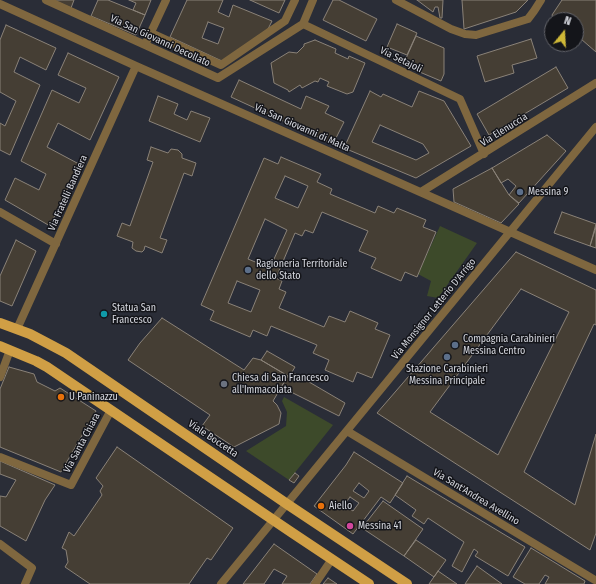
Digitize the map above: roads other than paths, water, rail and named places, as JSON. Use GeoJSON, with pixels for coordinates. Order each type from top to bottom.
{"type":"FeatureCollection","features":[{"type":"Feature","properties":{"kind":"main road","name":"Viale Boccetta"},"geometry":{"type":"LineString","coordinates":[[0,323],[43,340],[66,353],[407,584]]}},
{"type":"Feature","properties":{"kind":"main road"},"geometry":{"type":"LineString","coordinates":[[0,346],[47,366],[273,521],[369,584]]}},
{"type":"Feature","properties":{"kind":"street","name":"Via San Giovanni Decollato"},"geometry":{"type":"LineString","coordinates":[[46,0],[218,78],[303,24]]}},
{"type":"Feature","properties":{"kind":"street"},"geometry":{"type":"LineString","coordinates":[[146,45],[166,0]]}},
{"type":"Feature","properties":{"kind":"street"},"geometry":{"type":"LineString","coordinates":[[151,33],[221,65],[285,21],[295,0]]}},
{"type":"Feature","properties":{"kind":"street"},"geometry":{"type":"LineString","coordinates":[[303,24],[313,0]]}},
{"type":"Feature","properties":{"kind":"street"},"geometry":{"type":"LineString","coordinates":[[396,0],[451,30],[476,35],[528,19],[541,0]]}},
{"type":"Feature","properties":{"kind":"street","name":"Via San Giovanni di Malta"},"geometry":{"type":"LineString","coordinates":[[0,4],[596,270]]}},
{"type":"Feature","properties":{"kind":"street","name":"Via Setajoli"},"geometry":{"type":"LineString","coordinates":[[303,24],[460,99],[484,154]]}},
{"type":"Feature","properties":{"kind":"street","name":"Via Fratelli Bandiera"},"geometry":{"type":"LineString","coordinates":[[17,329],[136,66]]}},
{"type":"Feature","properties":{"kind":"street","name":"Via Elenuccia"},"geometry":{"type":"LineString","coordinates":[[421,192],[596,83]]}},
{"type":"Feature","properties":{"kind":"street","name":"Via Monsignor Letterio D'Arrigo"},"geometry":{"type":"LineString","coordinates":[[221,584],[596,127]]}},
{"type":"Feature","properties":{"kind":"street"},"geometry":{"type":"LineString","coordinates":[[0,212],[56,244]]}},
{"type":"Feature","properties":{"kind":"street"},"geometry":{"type":"LineString","coordinates":[[0,376],[10,350]]}},
{"type":"Feature","properties":{"kind":"street","name":"Via Santa Chiara"},"geometry":{"type":"LineString","coordinates":[[0,457],[71,485],[111,410]]}},
{"type":"Feature","properties":{"kind":"street","name":"Via Sant'Andrea Avellino"},"geometry":{"type":"LineString","coordinates":[[348,431],[595,580]]}},
{"type":"Feature","properties":{"kind":"street"},"geometry":{"type":"LineString","coordinates":[[0,544],[32,568],[25,584]]}},
{"type":"Feature","properties":{"kind":"street"},"geometry":{"type":"LineString","coordinates":[[315,584],[332,559]]}},
{"type":"Feature","properties":{"kind":"place","name":"Messina 9"},"geometry":{"type":"Point","coordinates":[520,192]}},
{"type":"Feature","properties":{"kind":"place","name":"Ragioneria Territoriale dello Stato"},"geometry":{"type":"Point","coordinates":[248,270]}},
{"type":"Feature","properties":{"kind":"place","name":"Statua San Francesco"},"geometry":{"type":"Point","coordinates":[104,314]}},
{"type":"Feature","properties":{"kind":"place","name":"Compagnia Carabinieri Messina Centro"},"geometry":{"type":"Point","coordinates":[455,345]}},
{"type":"Feature","properties":{"kind":"place","name":"Stazione Carabinieri Messina Principale"},"geometry":{"type":"Point","coordinates":[447,357]}},
{"type":"Feature","properties":{"kind":"place","name":"Chiesa di San Francesco all'Immacolata"},"geometry":{"type":"Point","coordinates":[224,384]}},
{"type":"Feature","properties":{"kind":"place","name":"U Paninazzu"},"geometry":{"type":"Point","coordinates":[61,397]}},
{"type":"Feature","properties":{"kind":"place","name":"Aiello"},"geometry":{"type":"Point","coordinates":[321,506]}},
{"type":"Feature","properties":{"kind":"place","name":"Messina 41"},"geometry":{"type":"Point","coordinates":[350,526]}}]}
